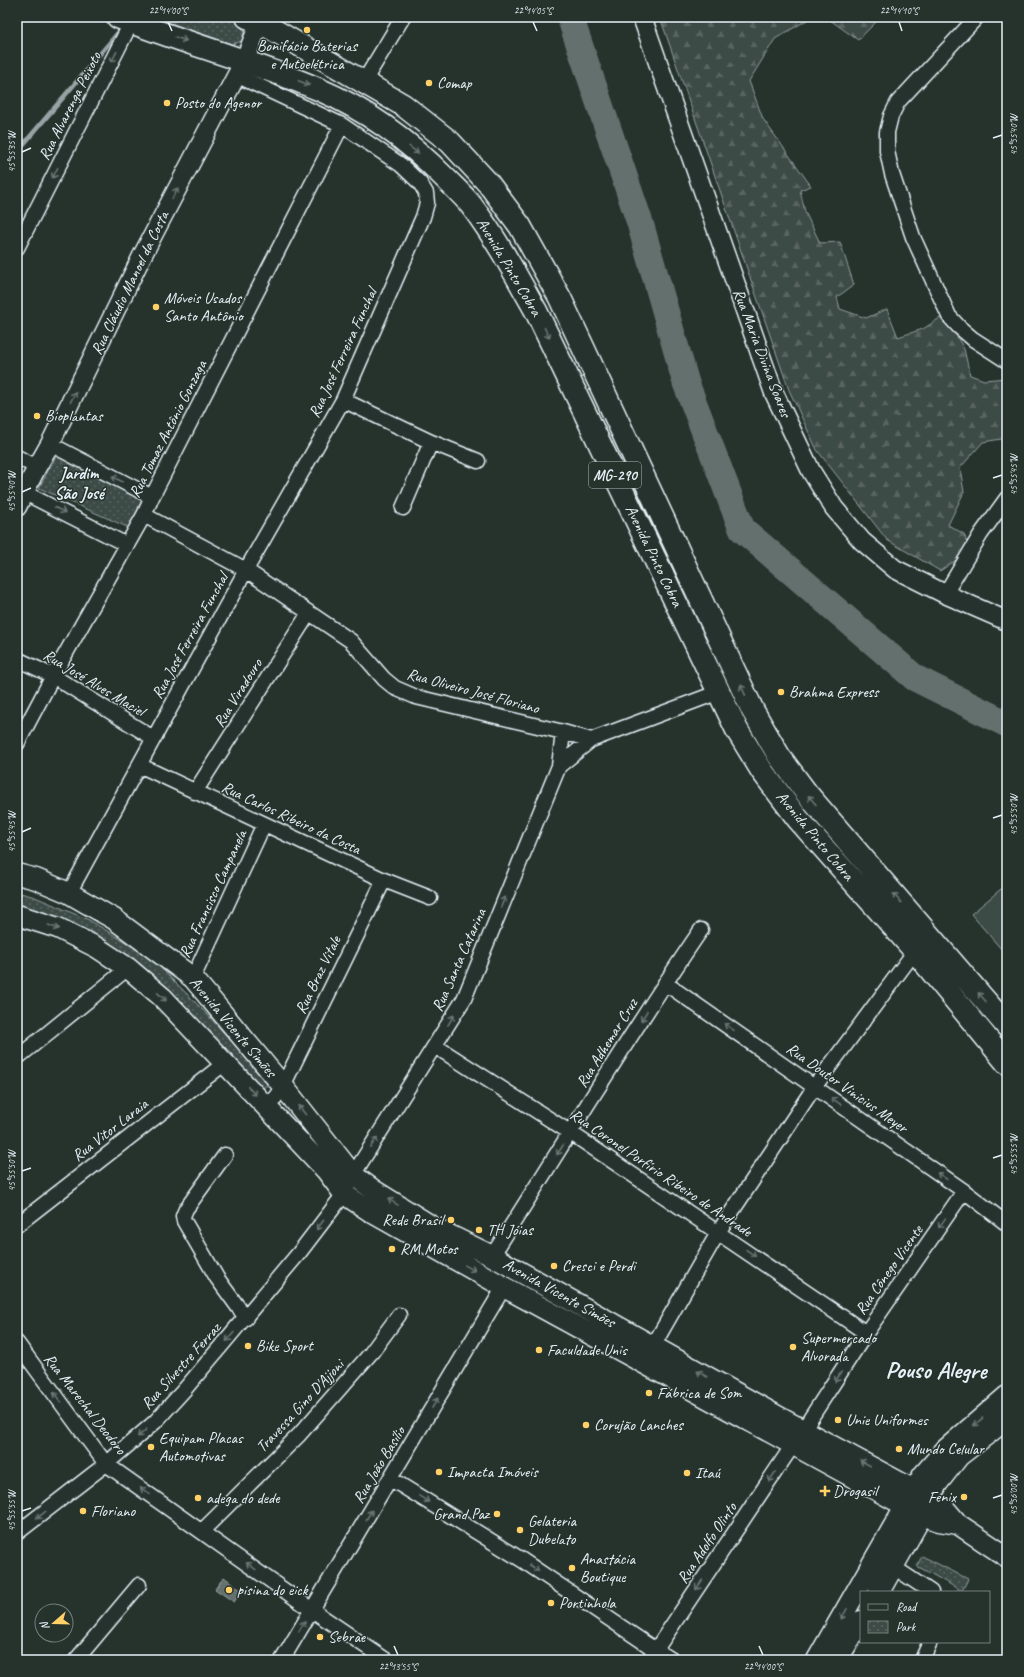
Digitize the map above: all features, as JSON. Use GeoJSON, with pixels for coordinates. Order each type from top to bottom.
{"type":"FeatureCollection","features":[{"type":"Feature","properties":{"kind":"highway","name":"Avenida Pinto Cobra"},"geometry":{"type":"LineString","coordinates":[[128,19],[240,68],[319,89],[358,109],[385,127],[427,159],[471,205],[508,262],[536,311],[737,730],[762,771],[794,813],[915,951],[1006,1059]]}},
{"type":"Feature","properties":{"kind":"highway","name":"Avenida Pinto Cobra"},"geometry":{"type":"LineString","coordinates":[[254,19],[403,105],[450,142],[488,183],[520,226],[560,298],[753,711],[779,756],[808,795],[1007,1026]]}},
{"type":"Feature","properties":{"kind":"main road","name":"Avenida Vicente Simões"},"geometry":{"type":"LineString","coordinates":[[17,874],[36,879],[69,893],[114,919],[193,978],[283,1086],[353,1175],[375,1191],[433,1228],[492,1256],[653,1346],[798,1438]]}},
{"type":"Feature","properties":{"kind":"main road","name":"Avenida Vicente Simões"},"geometry":{"type":"LineString","coordinates":[[17,915],[58,928],[96,946],[128,968],[162,997],[326,1170],[344,1194],[371,1212],[504,1287],[798,1438],[917,1503],[946,1510],[958,1524],[1007,1557]]}},
{"type":"Feature","properties":{"kind":"main road"},"geometry":{"type":"LineString","coordinates":[[880,1591],[893,1567],[917,1503],[923,1475],[945,1450],[1007,1396]]}},
{"type":"Feature","properties":{"kind":"main road"},"geometry":{"type":"LineString","coordinates":[[817,1660],[877,1555],[917,1503],[937,1484],[959,1456],[1007,1418]]}},
{"type":"Feature","properties":{"kind":"main road"},"geometry":{"type":"LineString","coordinates":[[837,1660],[860,1623]]}},
{"type":"Feature","properties":{"kind":"street"},"geometry":{"type":"LineString","coordinates":[[363,83],[403,17]]}},
{"type":"Feature","properties":{"kind":"street","name":"Rua Maria Divina Soares"},"geometry":{"type":"LineString","coordinates":[[642,17],[774,393],[812,471],[834,508],[862,541],[895,569],[945,594],[1007,621]]}},
{"type":"Feature","properties":{"kind":"street"},"geometry":{"type":"LineString","coordinates":[[977,17],[898,102],[891,116],[887,151],[892,174],[913,237],[949,316],[973,339],[1007,361]]}},
{"type":"Feature","properties":{"kind":"street","name":"Rua Alvarenga Peixoto"},"geometry":{"type":"LineString","coordinates":[[17,248],[128,19]]}},
{"type":"Feature","properties":{"kind":"street","name":"Avenida Pinto Cobra"},"geometry":{"type":"LineString","coordinates":[[240,68],[254,19]]}},
{"type":"Feature","properties":{"kind":"street","name":"Rua José Ferreira Funchal"},"geometry":{"type":"LineString","coordinates":[[69,893],[246,570],[343,400],[420,224],[427,203],[426,193],[420,183],[406,169],[342,125],[240,68]]}},
{"type":"Feature","properties":{"kind":"street","name":"Rua Cláudio Manoel da Costa"},"geometry":{"type":"LineString","coordinates":[[21,500],[36,467],[50,444],[142,256],[240,68]]}},
{"type":"Feature","properties":{"kind":"street","name":"Rua Tomaz Antônio Gonzaga"},"geometry":{"type":"LineString","coordinates":[[17,744],[53,676],[144,515],[342,125]]}},
{"type":"Feature","properties":{"kind":"street"},"geometry":{"type":"LineString","coordinates":[[343,400],[431,442],[478,461]]}},
{"type":"Feature","properties":{"kind":"street"},"geometry":{"type":"LineString","coordinates":[[404,508],[431,442]]}},
{"type":"Feature","properties":{"kind":"street"},"geometry":{"type":"LineString","coordinates":[[50,444],[152,497]]}},
{"type":"Feature","properties":{"kind":"street"},"geometry":{"type":"LineString","coordinates":[[17,457],[36,467]]}},
{"type":"Feature","properties":{"kind":"street"},"geometry":{"type":"LineString","coordinates":[[945,594],[981,534],[1007,498]]}},
{"type":"Feature","properties":{"kind":"street"},"geometry":{"type":"LineString","coordinates":[[21,500],[127,544]]}},
{"type":"Feature","properties":{"kind":"street","name":"Rua Oliveiro José Floriano"},"geometry":{"type":"LineString","coordinates":[[144,515],[246,570],[351,641],[384,679],[395,688],[416,697],[591,740]]}},
{"type":"Feature","properties":{"kind":"street","name":"Rua Viradouro"},"geometry":{"type":"LineString","coordinates":[[195,792],[309,613]]}},
{"type":"Feature","properties":{"kind":"street","name":"Rua José Alves Maciel"},"geometry":{"type":"LineString","coordinates":[[17,659],[53,676],[153,738]]}},
{"type":"Feature","properties":{"kind":"street"},"geometry":{"type":"LineString","coordinates":[[591,740],[720,692]]}},
{"type":"Feature","properties":{"kind":"street","name":"Rua Santa Catarina"},"geometry":{"type":"LineString","coordinates":[[353,1175],[464,999],[559,766],[563,732]]}},
{"type":"Feature","properties":{"kind":"street","name":"Rua Santa Catarina"},"geometry":{"type":"LineString","coordinates":[[559,766],[591,740]]}},
{"type":"Feature","properties":{"kind":"street","name":"Rua Carlos Ribeiro da Costa"},"geometry":{"type":"LineString","coordinates":[[139,765],[384,880],[430,898]]}},
{"type":"Feature","properties":{"kind":"street","name":"Rua Francisco Campanela"},"geometry":{"type":"LineString","coordinates":[[193,978],[264,824]]}},
{"type":"Feature","properties":{"kind":"street","name":"Rua Braz Vitale"},"geometry":{"type":"LineString","coordinates":[[283,1086],[384,880]]}},
{"type":"Feature","properties":{"kind":"street","name":"Rua Adhemar Cruz"},"geometry":{"type":"LineString","coordinates":[[492,1256],[665,983],[701,930]]}},
{"type":"Feature","properties":{"kind":"street"},"geometry":{"type":"LineString","coordinates":[[653,1346],[719,1231],[815,1086],[915,951]]}},
{"type":"Feature","properties":{"kind":"street"},"geometry":{"type":"LineString","coordinates":[[17,1058],[128,968]]}},
{"type":"Feature","properties":{"kind":"street","name":"Rua Doutor Vinicius Meyer"},"geometry":{"type":"LineString","coordinates":[[665,983],[815,1086],[964,1191],[1007,1224]]}},
{"type":"Feature","properties":{"kind":"street","name":"Rua Coronel Porfírio Ribeiro de Andrade"},"geometry":{"type":"LineString","coordinates":[[435,1046],[571,1133],[719,1231],[866,1332]]}},
{"type":"Feature","properties":{"kind":"street","name":"Rua Vitor Laraia"},"geometry":{"type":"LineString","coordinates":[[17,1225],[225,1063]]}},
{"type":"Feature","properties":{"kind":"street","name":"Avenida Vicente Simões"},"geometry":{"type":"LineString","coordinates":[[268,1108],[283,1086]]}},
{"type":"Feature","properties":{"kind":"street"},"geometry":{"type":"LineString","coordinates":[[225,1155],[183,1216],[184,1221],[217,1278],[246,1318]]}},
{"type":"Feature","properties":{"kind":"street"},"geometry":{"type":"LineString","coordinates":[[344,1194],[353,1175]]}},
{"type":"Feature","properties":{"kind":"street","name":"Rua Cônego Vicente"},"geometry":{"type":"LineString","coordinates":[[798,1438],[866,1332],[964,1191]]}},
{"type":"Feature","properties":{"kind":"street","name":"Rua Silvestre Ferraz"},"geometry":{"type":"LineString","coordinates":[[17,1533],[106,1464],[155,1422],[185,1390],[246,1318],[299,1253],[344,1194]]}},
{"type":"Feature","properties":{"kind":"street","name":"Rua João Basílio"},"geometry":{"type":"LineString","coordinates":[[282,1660],[504,1287]]}},
{"type":"Feature","properties":{"kind":"street","name":"Travessa Gino D'Ajjoni"},"geometry":{"type":"LineString","coordinates":[[202,1531],[299,1435],[361,1364],[399,1315]]}},
{"type":"Feature","properties":{"kind":"street","name":"Rua Marechal Deodoro"},"geometry":{"type":"LineString","coordinates":[[17,1343],[106,1464],[312,1610],[386,1660]]}},
{"type":"Feature","properties":{"kind":"street","name":"Rua Adolfo Olinto"},"geometry":{"type":"LineString","coordinates":[[652,1655],[798,1438]]}},
{"type":"Feature","properties":{"kind":"street"},"geometry":{"type":"LineString","coordinates":[[391,1479],[522,1560],[652,1655],[672,1660]]}},
{"type":"Feature","properties":{"kind":"street"},"geometry":{"type":"LineString","coordinates":[[877,1555],[929,1591]]}},
{"type":"Feature","properties":{"kind":"street"},"geometry":{"type":"LineString","coordinates":[[76,1660],[139,1585]]}},
{"type":"Feature","properties":{"kind":"street"},"geometry":{"type":"LineString","coordinates":[[922,1660],[930,1643]]}},
{"type":"Feature","properties":{"kind":"green space"},"geometry":{"type":"Polygon","coordinates":[[[162,17],[224,17],[241,23],[244,32],[242,41],[232,44],[164,21],[162,17]]]}},
{"type":"Feature","properties":{"kind":"green space"},"geometry":{"type":"Polygon","coordinates":[[[660,17],[812,17],[775,39],[749,81],[763,119],[811,186],[800,190],[805,212],[820,243],[840,242],[854,285],[837,297],[840,309],[866,318],[887,309],[898,337],[923,329],[940,318],[952,328],[964,349],[970,375],[984,380],[1007,378],[1007,438],[983,442],[960,468],[964,492],[948,525],[964,534],[967,543],[959,558],[940,571],[887,540],[817,450],[789,390],[660,17]]]}},
{"type":"Feature","properties":{"kind":"green space"},"geometry":{"type":"Polygon","coordinates":[[[826,17],[881,17],[858,40],[826,17]]]}},
{"type":"Feature","properties":{"kind":"green space"},"geometry":{"type":"Polygon","coordinates":[[[57,454],[149,499],[134,530],[39,488],[57,454]]]}},
{"type":"Feature","properties":{"kind":"green space"},"geometry":{"type":"Polygon","coordinates":[[[1007,884],[1007,946],[1002,950],[971,914],[1007,884]]]}},
{"type":"Feature","properties":{"kind":"green space"},"geometry":{"type":"Polygon","coordinates":[[[17,892],[35,897],[89,920],[150,957],[205,1012],[266,1080],[267,1085],[263,1088],[258,1086],[195,1021],[17,908],[17,892]]]}},
{"type":"Feature","properties":{"kind":"green space"},"geometry":{"type":"Polygon","coordinates":[[[922,1556],[968,1579],[962,1591],[917,1566],[922,1556]]]}},
{"type":"Feature","properties":{"kind":"shaded area","name":"pisina do eick"},"geometry":{"type":"Polygon","coordinates":[[[224,1577],[242,1591],[234,1602],[215,1589],[224,1577]]]}},
{"type":"Feature","properties":{"kind":"waterway"},"geometry":{"type":"LineString","coordinates":[[570,17],[640,223],[686,383],[742,529],[915,678],[1007,724]]}},
{"type":"Feature","properties":{"kind":"waterway"},"geometry":{"type":"LineString","coordinates":[[17,152],[122,28]]}},
{"type":"Feature","properties":{"kind":"place","name":"Bonifácio Baterias e Autoelétrica"},"geometry":{"type":"Point","coordinates":[307,30]}},
{"type":"Feature","properties":{"kind":"place","name":"Comap"},"geometry":{"type":"Point","coordinates":[429,83]}},
{"type":"Feature","properties":{"kind":"place","name":"Posto do Agenor"},"geometry":{"type":"Point","coordinates":[167,103]}},
{"type":"Feature","properties":{"kind":"place","name":"Móveis Usados Santo Antônio"},"geometry":{"type":"Point","coordinates":[156,307]}},
{"type":"Feature","properties":{"kind":"place","name":"Bioplantas"},"geometry":{"type":"Point","coordinates":[37,416]}},
{"type":"Feature","properties":{"kind":"place","name":"Brahma Express"},"geometry":{"type":"Point","coordinates":[781,692]}},
{"type":"Feature","properties":{"kind":"place","name":"Rede Brasil"},"geometry":{"type":"Point","coordinates":[451,1220]}},
{"type":"Feature","properties":{"kind":"place","name":"TH Jóias"},"geometry":{"type":"Point","coordinates":[479,1230]}},
{"type":"Feature","properties":{"kind":"place","name":"RM Motos"},"geometry":{"type":"Point","coordinates":[392,1249]}},
{"type":"Feature","properties":{"kind":"place","name":"Cresci e Perdi"},"geometry":{"type":"Point","coordinates":[554,1266]}},
{"type":"Feature","properties":{"kind":"place","name":"Bike Sport"},"geometry":{"type":"Point","coordinates":[248,1346]}},
{"type":"Feature","properties":{"kind":"place","name":"Supermercado Alvorada"},"geometry":{"type":"Point","coordinates":[793,1347]}},
{"type":"Feature","properties":{"kind":"place","name":"Faculdade Unis"},"geometry":{"type":"Point","coordinates":[539,1350]}},
{"type":"Feature","properties":{"kind":"place","name":"Fábrica de Som"},"geometry":{"type":"Point","coordinates":[649,1393]}},
{"type":"Feature","properties":{"kind":"place","name":"Unie Uniformes"},"geometry":{"type":"Point","coordinates":[838,1420]}},
{"type":"Feature","properties":{"kind":"place","name":"Corujão Lanches"},"geometry":{"type":"Point","coordinates":[586,1425]}},
{"type":"Feature","properties":{"kind":"place","name":"Equipam Placas Automotivas"},"geometry":{"type":"Point","coordinates":[151,1447]}},
{"type":"Feature","properties":{"kind":"place","name":"Mundo Celular"},"geometry":{"type":"Point","coordinates":[899,1449]}},
{"type":"Feature","properties":{"kind":"place","name":"Impacta Imóveis"},"geometry":{"type":"Point","coordinates":[439,1472]}},
{"type":"Feature","properties":{"kind":"place","name":"Itaú"},"geometry":{"type":"Point","coordinates":[687,1473]}},
{"type":"Feature","properties":{"kind":"place","name":"Drogasil"},"geometry":{"type":"Point","coordinates":[825,1491]}},
{"type":"Feature","properties":{"kind":"place","name":"Fenix"},"geometry":{"type":"Point","coordinates":[964,1497]}},
{"type":"Feature","properties":{"kind":"place","name":"adega do dede"},"geometry":{"type":"Point","coordinates":[198,1498]}},
{"type":"Feature","properties":{"kind":"place","name":"Floriano"},"geometry":{"type":"Point","coordinates":[83,1511]}},
{"type":"Feature","properties":{"kind":"place","name":"Grand Paz"},"geometry":{"type":"Point","coordinates":[497,1514]}},
{"type":"Feature","properties":{"kind":"place","name":"Gelateria Dubelato"},"geometry":{"type":"Point","coordinates":[520,1530]}},
{"type":"Feature","properties":{"kind":"place","name":"Anastácia Boutique"},"geometry":{"type":"Point","coordinates":[572,1568]}},
{"type":"Feature","properties":{"kind":"place","name":"pisina do eick"},"geometry":{"type":"Point","coordinates":[229,1590]}},
{"type":"Feature","properties":{"kind":"place","name":"Portinhola"},"geometry":{"type":"Point","coordinates":[551,1603]}},
{"type":"Feature","properties":{"kind":"place","name":"Sebrae"},"geometry":{"type":"Point","coordinates":[320,1637]}},
{"type":"Feature","properties":{"kind":"district","name":"Jardim São José"},"geometry":{"type":"Point","coordinates":[79,483]}},
{"type":"Feature","properties":{"kind":"district","name":"Pouso Alegre"},"geometry":{"type":"Point","coordinates":[936,1370]}}]}
